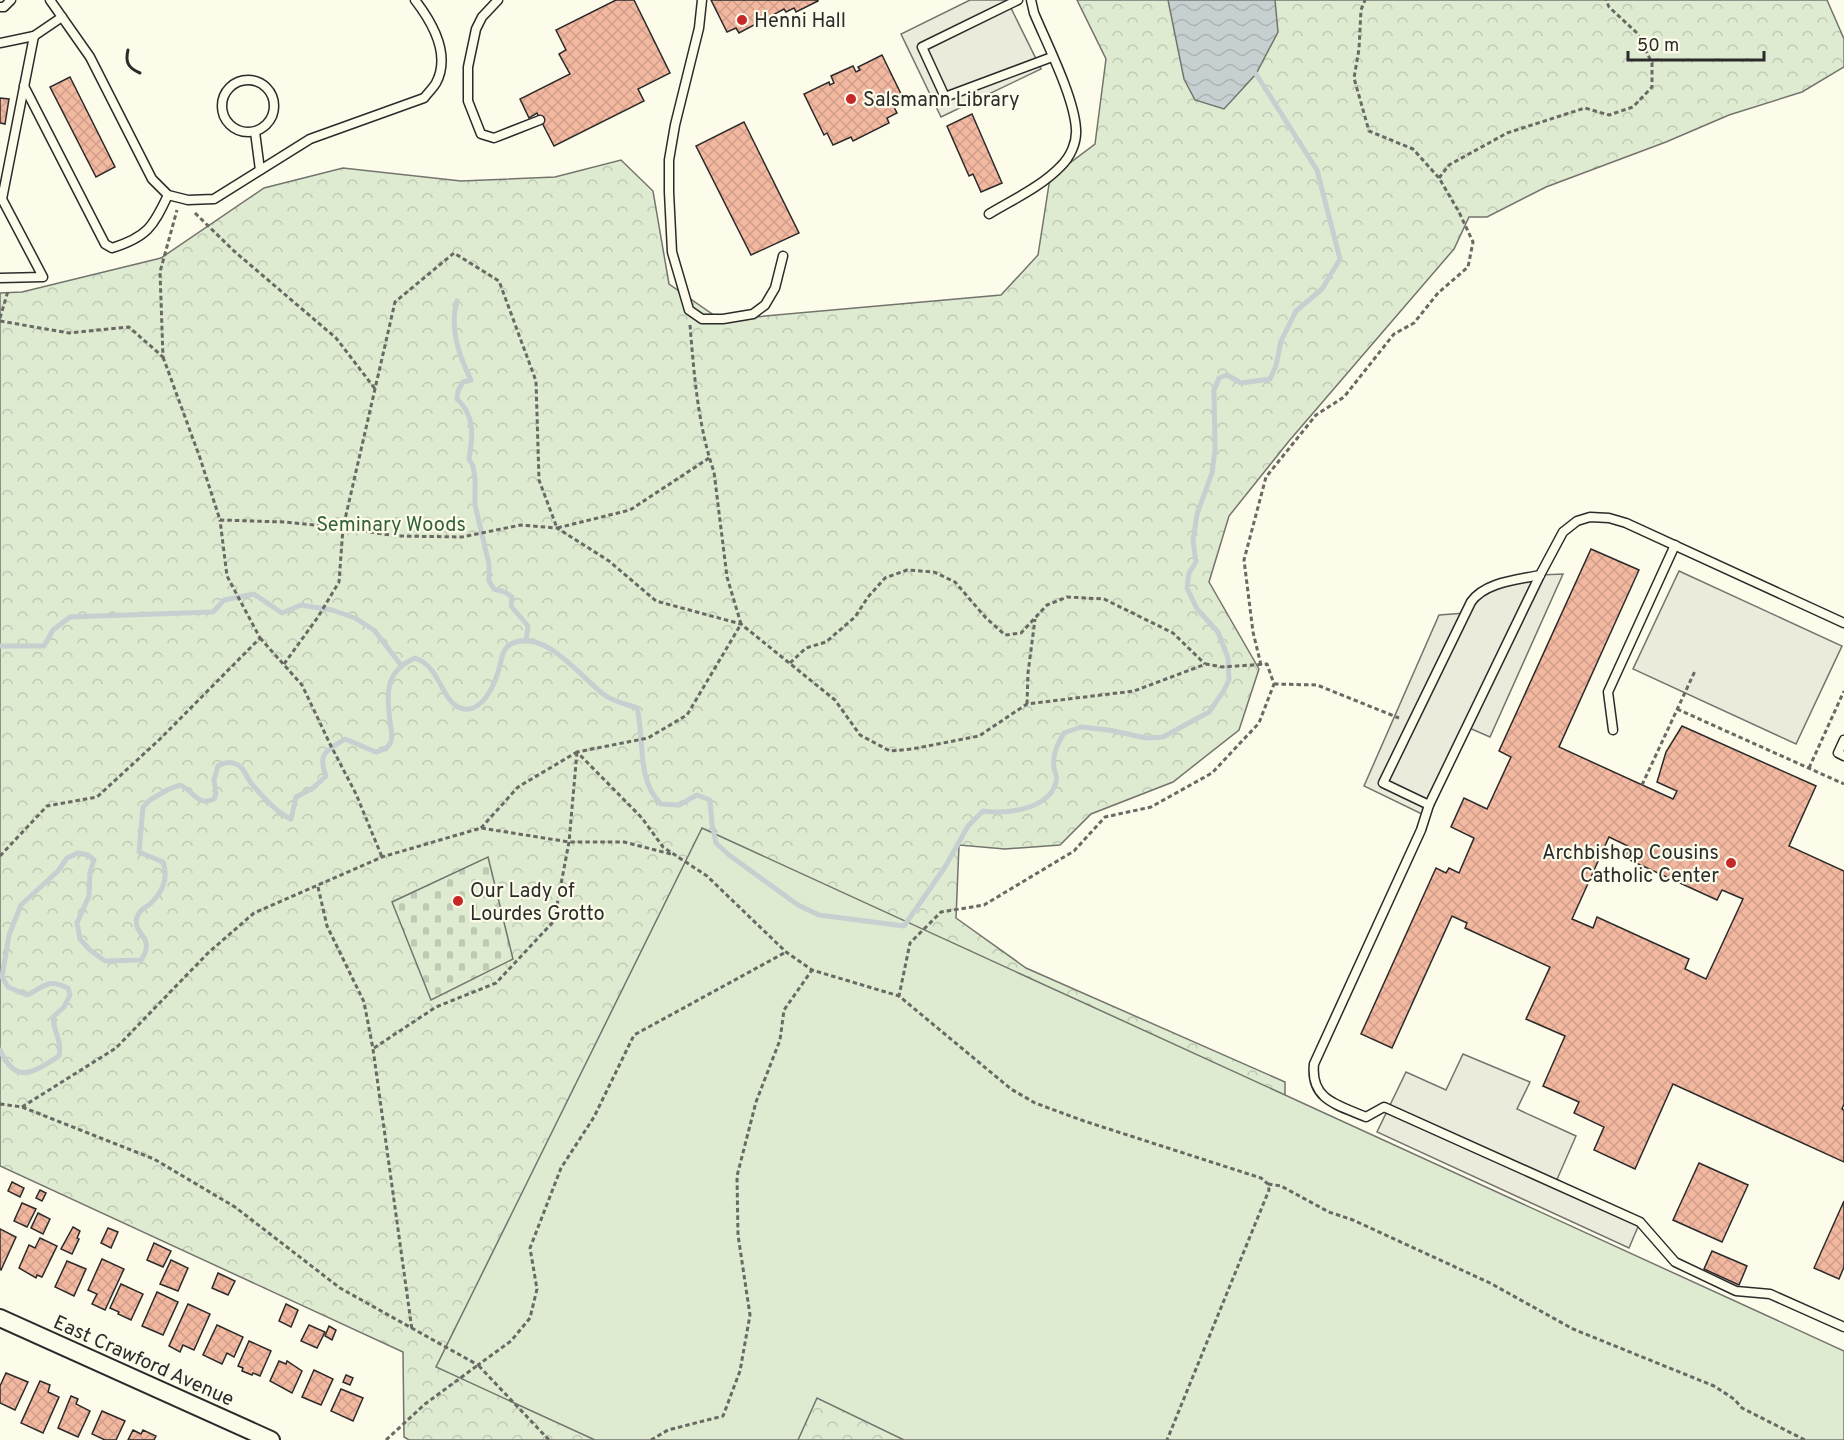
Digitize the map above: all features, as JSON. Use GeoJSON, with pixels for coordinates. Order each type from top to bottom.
{"type":"FeatureCollection","features":[{"type":"Feature","properties":{"kind":"street","name":"East Crawford Avenue"},"geometry":{"type":"LineString","coordinates":[[0,1318],[271,1440]]}},
{"type":"Feature","properties":{"kind":"lane"},"geometry":{"type":"LineString","coordinates":[[0,7],[4,7],[10,0]]}},
{"type":"Feature","properties":{"kind":"lane"},"geometry":{"type":"LineString","coordinates":[[50,0],[90,57],[152,179],[168,195],[188,200],[214,199],[310,139],[424,98],[436,83],[441,63],[440,47],[427,15],[415,0]]}},
{"type":"Feature","properties":{"kind":"lane"},"geometry":{"type":"LineString","coordinates":[[498,0],[482,17],[476,29],[468,67],[468,101],[481,135],[494,138],[540,120]]}},
{"type":"Feature","properties":{"kind":"lane"},"geometry":{"type":"LineString","coordinates":[[702,0],[699,28],[675,125],[669,160],[672,252],[689,310],[702,319],[723,319],[753,314],[765,305],[775,288],[783,256]]}},
{"type":"Feature","properties":{"kind":"lane"},"geometry":{"type":"LineString","coordinates":[[1018,0],[922,47],[945,97],[1052,57]]}},
{"type":"Feature","properties":{"kind":"lane"},"geometry":{"type":"LineString","coordinates":[[988,214],[1044,181],[1062,166],[1073,150],[1076,131],[1073,113],[1031,0]]}},
{"type":"Feature","properties":{"kind":"lane"},"geometry":{"type":"LineString","coordinates":[[0,42],[34,36],[62,17]]}},
{"type":"Feature","properties":{"kind":"lane"},"geometry":{"type":"LineString","coordinates":[[0,278],[43,277],[2,199],[34,36]]}},
{"type":"Feature","properties":{"kind":"lane"},"geometry":{"type":"LineString","coordinates":[[243,80],[260,82],[272,95],[275,104],[274,113],[263,128],[255,132],[237,130],[230,126],[222,111],[224,94],[235,82],[243,80]]}},
{"type":"Feature","properties":{"kind":"lane"},"geometry":{"type":"LineString","coordinates":[[24,86],[105,244],[112,248],[146,234],[168,195]]}},
{"type":"Feature","properties":{"kind":"lane"},"geometry":{"type":"LineString","coordinates":[[255,132],[260,170]]}},
{"type":"Feature","properties":{"kind":"lane"},"geometry":{"type":"LineString","coordinates":[[1844,623],[1618,520],[1590,517],[1577,521],[1563,532],[1429,805],[1421,830],[1314,1064],[1313,1076],[1318,1091],[1326,1099],[1366,1117],[1384,1107],[1405,1116],[1640,1222],[1675,1262],[1685,1267],[1736,1291],[1770,1294],[1844,1327]]}},
{"type":"Feature","properties":{"kind":"lane"},"geometry":{"type":"LineString","coordinates":[[1613,730],[1608,692],[1675,545]]}},
{"type":"Feature","properties":{"kind":"lane"},"geometry":{"type":"LineString","coordinates":[[1429,805],[1383,783],[1477,594],[1488,588],[1540,575]]}},
{"type":"Feature","properties":{"kind":"lane"},"geometry":{"type":"LineString","coordinates":[[1844,740],[1838,753],[1844,756]]}},
{"type":"Feature","properties":{"kind":"path"},"geometry":{"type":"LineString","coordinates":[[1261,665],[1253,632],[1244,560],[1266,477],[1316,415],[1344,397],[1394,334],[1414,323],[1438,293],[1468,267],[1473,242],[1439,178],[1413,149],[1370,131],[1354,78],[1359,49],[1360,10],[1365,0]]}},
{"type":"Feature","properties":{"kind":"path"},"geometry":{"type":"LineString","coordinates":[[1439,178],[1449,165],[1507,133],[1585,108],[1609,115],[1633,107],[1652,87],[1652,63],[1637,33],[1609,7],[1606,0]]}},
{"type":"Feature","properties":{"kind":"path"},"geometry":{"type":"LineString","coordinates":[[376,390],[336,338],[234,251],[180,198],[160,272],[163,357],[220,520],[227,576],[260,638],[302,685],[357,794],[382,857]]}},
{"type":"Feature","properties":{"kind":"path"},"geometry":{"type":"LineString","coordinates":[[284,664],[318,617],[339,582],[343,528],[395,302],[454,253],[499,281],[537,381],[539,480],[557,528],[609,561],[656,601],[741,624],[835,700],[860,735],[890,751],[979,736],[1027,704],[1134,691],[1206,664],[1222,667],[1267,664],[1274,684],[1259,723],[1212,773],[1151,807],[1105,818],[1074,851],[984,905],[941,912],[910,943],[899,996]]}},
{"type":"Feature","properties":{"kind":"path"},"geometry":{"type":"LineString","coordinates":[[12,278],[0,320],[69,333],[129,327],[163,357]]}},
{"type":"Feature","properties":{"kind":"path"},"geometry":{"type":"LineString","coordinates":[[482,828],[518,786],[577,752],[648,738],[687,715],[741,624],[727,577],[716,483],[709,458],[695,379],[689,310]]}},
{"type":"Feature","properties":{"kind":"path"},"geometry":{"type":"LineString","coordinates":[[220,520],[284,522],[397,536],[470,535],[521,525],[557,528],[630,510],[709,458]]}},
{"type":"Feature","properties":{"kind":"path"},"geometry":{"type":"LineString","coordinates":[[790,663],[806,648],[826,642],[855,617],[868,597],[885,578],[907,570],[934,572],[955,582],[986,618],[1005,635],[1021,633],[1047,605],[1068,597],[1104,599],[1173,633],[1206,664]]}},
{"type":"Feature","properties":{"kind":"path"},"geometry":{"type":"LineString","coordinates":[[1027,704],[1028,673],[1035,618]]}},
{"type":"Feature","properties":{"kind":"path"},"geometry":{"type":"LineString","coordinates":[[0,856],[47,806],[97,797],[160,739],[260,638]]}},
{"type":"Feature","properties":{"kind":"path"},"geometry":{"type":"LineString","coordinates":[[1642,785],[1695,671]]}},
{"type":"Feature","properties":{"kind":"path"},"geometry":{"type":"LineString","coordinates":[[1274,684],[1317,685],[1412,724]]}},
{"type":"Feature","properties":{"kind":"path"},"geometry":{"type":"LineString","coordinates":[[1809,768],[1844,690]]}},
{"type":"Feature","properties":{"kind":"path"},"geometry":{"type":"LineString","coordinates":[[1677,709],[1844,784]]}},
{"type":"Feature","properties":{"kind":"path"},"geometry":{"type":"LineString","coordinates":[[373,1049],[436,1007],[496,982],[554,921],[569,842],[577,752]]}},
{"type":"Feature","properties":{"kind":"path"},"geometry":{"type":"LineString","coordinates":[[577,752],[642,818],[663,847],[707,876],[786,952],[812,970],[899,996],[1011,1089],[1035,1103],[1083,1121],[1261,1178],[1268,1184],[1281,1186],[1329,1212],[1353,1220],[1490,1283],[1573,1329],[1714,1386],[1734,1398],[1742,1408],[1805,1440]]}},
{"type":"Feature","properties":{"kind":"path"},"geometry":{"type":"LineString","coordinates":[[22,1107],[116,1048],[208,953],[254,913],[382,857],[482,828],[569,842],[624,842],[676,856]]}},
{"type":"Feature","properties":{"kind":"path"},"geometry":{"type":"LineString","coordinates":[[318,886],[327,926],[364,1002],[373,1049],[412,1330]]}},
{"type":"Feature","properties":{"kind":"path"},"geometry":{"type":"LineString","coordinates":[[386,1440],[425,1404],[511,1341],[530,1317],[537,1289],[530,1248],[561,1168],[594,1117],[634,1035],[786,952]]}},
{"type":"Feature","properties":{"kind":"path"},"geometry":{"type":"LineString","coordinates":[[651,1440],[668,1430],[723,1416],[740,1371],[750,1315],[738,1235],[737,1176],[756,1102],[780,1040],[784,1010],[812,970]]}},
{"type":"Feature","properties":{"kind":"path"},"geometry":{"type":"LineString","coordinates":[[0,1104],[22,1107],[154,1159],[235,1207],[340,1288],[478,1365],[549,1440]]}},
{"type":"Feature","properties":{"kind":"path"},"geometry":{"type":"LineString","coordinates":[[1167,1440],[1269,1190],[1268,1184]]}},
{"type":"Feature","properties":{"kind":"green space","name":"Seminary Woods"},"geometry":{"type":"Polygon","coordinates":[[[1077,0],[1827,0],[1844,39],[1844,67],[1802,92],[1729,115],[1666,142],[1546,187],[1487,217],[1469,217],[1454,249],[1289,441],[1229,516],[1209,582],[1259,669],[1239,730],[1173,782],[1091,814],[1060,845],[1005,849],[959,845],[956,918],[1026,968],[1285,1082],[1285,1096],[932,1440],[409,1440],[404,1437],[403,1352],[0,1166],[0,293],[22,292],[161,258],[264,188],[343,168],[461,181],[555,177],[621,160],[653,191],[669,284],[721,320],[1001,295],[1038,255],[1050,178],[1095,144],[1106,59],[1077,0]]]}},
{"type":"Feature","properties":{"kind":"green space"},"geometry":{"type":"Polygon","coordinates":[[[702,828],[1844,1351],[1844,1440],[904,1440],[817,1398],[798,1440],[595,1440],[436,1367],[702,828]]]}},
{"type":"Feature","properties":{"kind":"green space"},"geometry":{"type":"Polygon","coordinates":[[[488,857],[513,959],[431,1000],[392,902],[488,857]]]}},
{"type":"Feature","properties":{"kind":"shaded area"},"geometry":{"type":"Polygon","coordinates":[[[970,0],[1007,0],[1041,69],[941,117],[901,34],[970,0]]]}},
{"type":"Feature","properties":{"kind":"shaded area"},"geometry":{"type":"Polygon","coordinates":[[[1679,571],[1842,646],[1796,744],[1633,669],[1679,571]]]}},
{"type":"Feature","properties":{"kind":"shaded area"},"geometry":{"type":"Polygon","coordinates":[[[1563,574],[1490,737],[1467,727],[1426,816],[1364,786],[1439,615],[1466,613],[1477,594],[1540,575],[1563,574]]]}},
{"type":"Feature","properties":{"kind":"shaded area"},"geometry":{"type":"Polygon","coordinates":[[[1463,1054],[1530,1082],[1517,1109],[1576,1136],[1555,1184],[1640,1222],[1629,1248],[1377,1132],[1406,1072],[1446,1090],[1463,1054]]]}},
{"type":"Feature","properties":{"kind":"water"},"geometry":{"type":"Polygon","coordinates":[[[1168,0],[1275,0],[1278,32],[1256,74],[1224,109],[1195,100],[1184,79],[1168,0]]]}},
{"type":"Feature","properties":{"kind":"building"},"geometry":{"type":"Polygon","coordinates":[[[616,0],[634,0],[670,73],[638,89],[644,101],[554,146],[537,113],[529,118],[520,99],[570,74],[559,54],[566,50],[556,30],[616,0]]]}},
{"type":"Feature","properties":{"kind":"building","name":"Henni Hall"},"geometry":{"type":"Polygon","coordinates":[[[711,0],[818,1],[796,12],[794,8],[786,12],[784,9],[739,33],[736,28],[727,32],[711,0]]]}},
{"type":"Feature","properties":{"kind":"building","name":"Salsmann Library"},"geometry":{"type":"Polygon","coordinates":[[[882,55],[902,96],[891,101],[897,113],[887,118],[889,123],[853,141],[851,137],[833,145],[827,133],[824,135],[804,94],[829,82],[830,85],[834,83],[831,76],[853,66],[856,72],[860,70],[858,67],[882,55]]]}},
{"type":"Feature","properties":{"kind":"building"},"geometry":{"type":"Polygon","coordinates":[[[70,77],[115,167],[96,177],[50,87],[70,77]]]}},
{"type":"Feature","properties":{"kind":"building"},"geometry":{"type":"Polygon","coordinates":[[[0,98],[9,99],[5,124],[0,123],[0,98]]]}},
{"type":"Feature","properties":{"kind":"building"},"geometry":{"type":"Polygon","coordinates":[[[972,114],[1002,183],[981,192],[973,174],[969,176],[947,126],[972,114]]]}},
{"type":"Feature","properties":{"kind":"building"},"geometry":{"type":"Polygon","coordinates":[[[744,122],[799,233],[751,255],[696,146],[744,122]]]}},
{"type":"Feature","properties":{"kind":"building","name":"Archbishop Cousins Catholic Center"},"geometry":{"type":"Polygon","coordinates":[[[1591,549],[1639,570],[1559,747],[1673,799],[1677,791],[1657,782],[1666,752],[1682,726],[1816,786],[1789,846],[1844,871],[1844,1104],[1842,1109],[1844,1110],[1844,1162],[1673,1084],[1635,1169],[1594,1150],[1604,1127],[1574,1113],[1579,1102],[1543,1086],[1565,1036],[1526,1019],[1550,967],[1465,928],[1467,923],[1452,916],[1392,1048],[1361,1034],[1436,868],[1446,873],[1449,868],[1459,873],[1474,838],[1451,827],[1464,798],[1487,809],[1511,757],[1499,751],[1591,549]],[[1609,837],[1572,919],[1593,928],[1597,917],[1689,959],[1685,969],[1706,979],[1743,899],[1722,890],[1717,900],[1625,858],[1630,847],[1609,837]]]}},
{"type":"Feature","properties":{"kind":"building"},"geometry":{"type":"Polygon","coordinates":[[[1699,1163],[1748,1185],[1722,1242],[1673,1220],[1699,1163]]]}},
{"type":"Feature","properties":{"kind":"building"},"geometry":{"type":"Polygon","coordinates":[[[12,1182],[24,1188],[20,1197],[8,1191],[12,1182]]]}},
{"type":"Feature","properties":{"kind":"building"},"geometry":{"type":"Polygon","coordinates":[[[40,1190],[46,1193],[42,1201],[36,1198],[40,1190]]]}},
{"type":"Feature","properties":{"kind":"building"},"geometry":{"type":"Polygon","coordinates":[[[1844,1201],[1844,1267],[1839,1279],[1814,1268],[1844,1201]]]}},
{"type":"Feature","properties":{"kind":"building"},"geometry":{"type":"Polygon","coordinates":[[[22,1203],[36,1209],[27,1227],[14,1221],[22,1203]]]}},
{"type":"Feature","properties":{"kind":"building"},"geometry":{"type":"Polygon","coordinates":[[[38,1213],[50,1219],[43,1234],[31,1228],[38,1213]]]}},
{"type":"Feature","properties":{"kind":"building"},"geometry":{"type":"Polygon","coordinates":[[[73,1227],[80,1231],[72,1254],[61,1249],[73,1227]]]}},
{"type":"Feature","properties":{"kind":"building"},"geometry":{"type":"Polygon","coordinates":[[[108,1228],[118,1232],[111,1248],[101,1243],[108,1228]]]}},
{"type":"Feature","properties":{"kind":"building"},"geometry":{"type":"Polygon","coordinates":[[[0,1229],[16,1237],[1,1270],[0,1269],[0,1229]]]}},
{"type":"Feature","properties":{"kind":"building"},"geometry":{"type":"Polygon","coordinates":[[[40,1238],[57,1246],[42,1277],[37,1275],[36,1278],[19,1268],[29,1245],[35,1248],[40,1238]]]}},
{"type":"Feature","properties":{"kind":"building"},"geometry":{"type":"Polygon","coordinates":[[[154,1243],[171,1251],[163,1267],[147,1260],[154,1243]]]}},
{"type":"Feature","properties":{"kind":"building"},"geometry":{"type":"Polygon","coordinates":[[[1712,1251],[1747,1266],[1739,1285],[1704,1269],[1712,1251]]]}},
{"type":"Feature","properties":{"kind":"building"},"geometry":{"type":"Polygon","coordinates":[[[102,1259],[124,1269],[105,1310],[92,1304],[97,1294],[88,1290],[102,1259]]]}},
{"type":"Feature","properties":{"kind":"building"},"geometry":{"type":"Polygon","coordinates":[[[171,1260],[188,1268],[178,1291],[160,1284],[171,1260]]]}},
{"type":"Feature","properties":{"kind":"building"},"geometry":{"type":"Polygon","coordinates":[[[67,1261],[86,1269],[74,1296],[55,1287],[67,1261]]]}},
{"type":"Feature","properties":{"kind":"building"},"geometry":{"type":"Polygon","coordinates":[[[218,1273],[235,1281],[228,1295],[212,1288],[218,1273]]]}},
{"type":"Feature","properties":{"kind":"building"},"geometry":{"type":"Polygon","coordinates":[[[121,1284],[143,1294],[131,1320],[110,1308],[121,1284]]]}},
{"type":"Feature","properties":{"kind":"building"},"geometry":{"type":"Polygon","coordinates":[[[157,1292],[178,1302],[163,1335],[142,1326],[157,1292]]]}},
{"type":"Feature","properties":{"kind":"building"},"geometry":{"type":"Polygon","coordinates":[[[188,1304],[210,1314],[194,1350],[183,1345],[180,1352],[169,1346],[188,1304]]]}},
{"type":"Feature","properties":{"kind":"building"},"geometry":{"type":"Polygon","coordinates":[[[286,1304],[298,1310],[291,1327],[279,1321],[286,1304]]]}},
{"type":"Feature","properties":{"kind":"building"},"geometry":{"type":"Polygon","coordinates":[[[217,1325],[243,1337],[234,1357],[227,1353],[222,1364],[203,1355],[217,1325]]]}},
{"type":"Feature","properties":{"kind":"building"},"geometry":{"type":"Polygon","coordinates":[[[309,1325],[325,1332],[317,1348],[301,1341],[309,1325]]]}},
{"type":"Feature","properties":{"kind":"building"},"geometry":{"type":"Polygon","coordinates":[[[329,1326],[336,1330],[332,1340],[325,1336],[329,1326]]]}},
{"type":"Feature","properties":{"kind":"building"},"geometry":{"type":"Polygon","coordinates":[[[249,1341],[271,1351],[260,1376],[242,1371],[243,1368],[238,1366],[249,1341]]]}},
{"type":"Feature","properties":{"kind":"building"},"geometry":{"type":"Polygon","coordinates":[[[279,1361],[286,1364],[287,1361],[302,1371],[292,1393],[270,1381],[279,1361]]]}},
{"type":"Feature","properties":{"kind":"building"},"geometry":{"type":"Polygon","coordinates":[[[314,1370],[333,1379],[321,1405],[302,1397],[314,1370]]]}},
{"type":"Feature","properties":{"kind":"building"},"geometry":{"type":"Polygon","coordinates":[[[6,1373],[28,1382],[15,1410],[0,1403],[0,1386],[6,1373]]]}},
{"type":"Feature","properties":{"kind":"building"},"geometry":{"type":"Polygon","coordinates":[[[346,1375],[353,1378],[350,1385],[343,1382],[346,1375]]]}},
{"type":"Feature","properties":{"kind":"building"},"geometry":{"type":"Polygon","coordinates":[[[40,1381],[50,1385],[48,1392],[59,1397],[43,1433],[21,1423],[40,1381]]]}},
{"type":"Feature","properties":{"kind":"building"},"geometry":{"type":"Polygon","coordinates":[[[341,1389],[363,1398],[353,1421],[331,1411],[341,1389]]]}},
{"type":"Feature","properties":{"kind":"building"},"geometry":{"type":"Polygon","coordinates":[[[71,1396],[78,1399],[76,1404],[90,1411],[78,1437],[58,1428],[71,1396]]]}},
{"type":"Feature","properties":{"kind":"building"},"geometry":{"type":"Polygon","coordinates":[[[102,1411],[125,1421],[116,1440],[105,1440],[92,1434],[102,1411]]]}},
{"type":"Feature","properties":{"kind":"building"},"geometry":{"type":"Polygon","coordinates":[[[133,1430],[141,1434],[143,1430],[156,1436],[154,1440],[128,1440],[133,1430]]]}},
{"type":"Feature","properties":{"kind":"waterway"},"geometry":{"type":"LineString","coordinates":[[0,1050],[12,1068],[19,1072],[33,1071],[59,1056],[53,1017],[64,1007],[70,995],[68,988],[51,983],[27,995],[8,987],[2,977],[9,935],[21,905],[58,871],[67,858],[78,853],[88,855],[94,860],[90,872],[89,896],[77,923],[80,939],[105,961],[141,960],[146,946],[136,923],[137,917],[158,895],[165,879],[163,862],[139,852],[143,807],[150,800],[180,785],[200,800],[214,799],[216,793],[214,780],[218,766],[231,763],[241,767],[264,798],[280,813],[291,819],[296,797],[313,788],[326,776],[323,768],[325,753],[345,739],[376,752],[389,745],[392,737],[388,702],[390,684],[398,670],[415,658],[431,669],[450,701],[456,706],[470,709],[482,702],[490,691],[508,646],[524,641],[536,642],[549,648],[607,696],[637,708],[645,772],[653,794],[661,804],[679,805],[697,795],[710,800],[716,843],[798,905],[819,915],[904,926],[945,867],[968,826],[983,811],[1003,812],[1026,808],[1045,799],[1052,791],[1057,779],[1054,754],[1064,733],[1081,727],[1146,738],[1163,737],[1209,712],[1229,680],[1228,658],[1218,632],[1197,609],[1187,588],[1189,573],[1196,562],[1193,541],[1197,514],[1212,473],[1215,450],[1214,390],[1219,378],[1227,375],[1241,383],[1270,379],[1276,366],[1281,341],[1296,311],[1322,289],[1340,259],[1317,170],[1256,74]]}},
{"type":"Feature","properties":{"kind":"waterway"},"geometry":{"type":"LineString","coordinates":[[457,301],[455,331],[471,380],[463,382],[457,399],[470,419],[469,459],[473,466],[475,505],[489,564],[489,581],[494,589],[512,597],[511,606],[528,626],[526,641]]}},
{"type":"Feature","properties":{"kind":"waterway"},"geometry":{"type":"LineString","coordinates":[[0,646],[44,646],[53,630],[70,617],[213,612],[224,600],[254,594],[282,613],[301,605],[332,610],[355,618],[374,630],[401,665]]}},
{"type":"Feature","properties":{"kind":"wall"},"geometry":{"type":"LineString","coordinates":[[128,50],[128,64],[140,73]]}},
{"type":"Feature","properties":{"kind":"place","name":"Henni Hall"},"geometry":{"type":"Point","coordinates":[742,20]}},
{"type":"Feature","properties":{"kind":"place","name":"Salsmann Library"},"geometry":{"type":"Point","coordinates":[851,99]}},
{"type":"Feature","properties":{"kind":"place","name":"Archbishop Cousins Catholic Center"},"geometry":{"type":"Point","coordinates":[1731,863]}},
{"type":"Feature","properties":{"kind":"place","name":"Our Lady of Lourdes Grotto"},"geometry":{"type":"Point","coordinates":[458,901]}}]}
